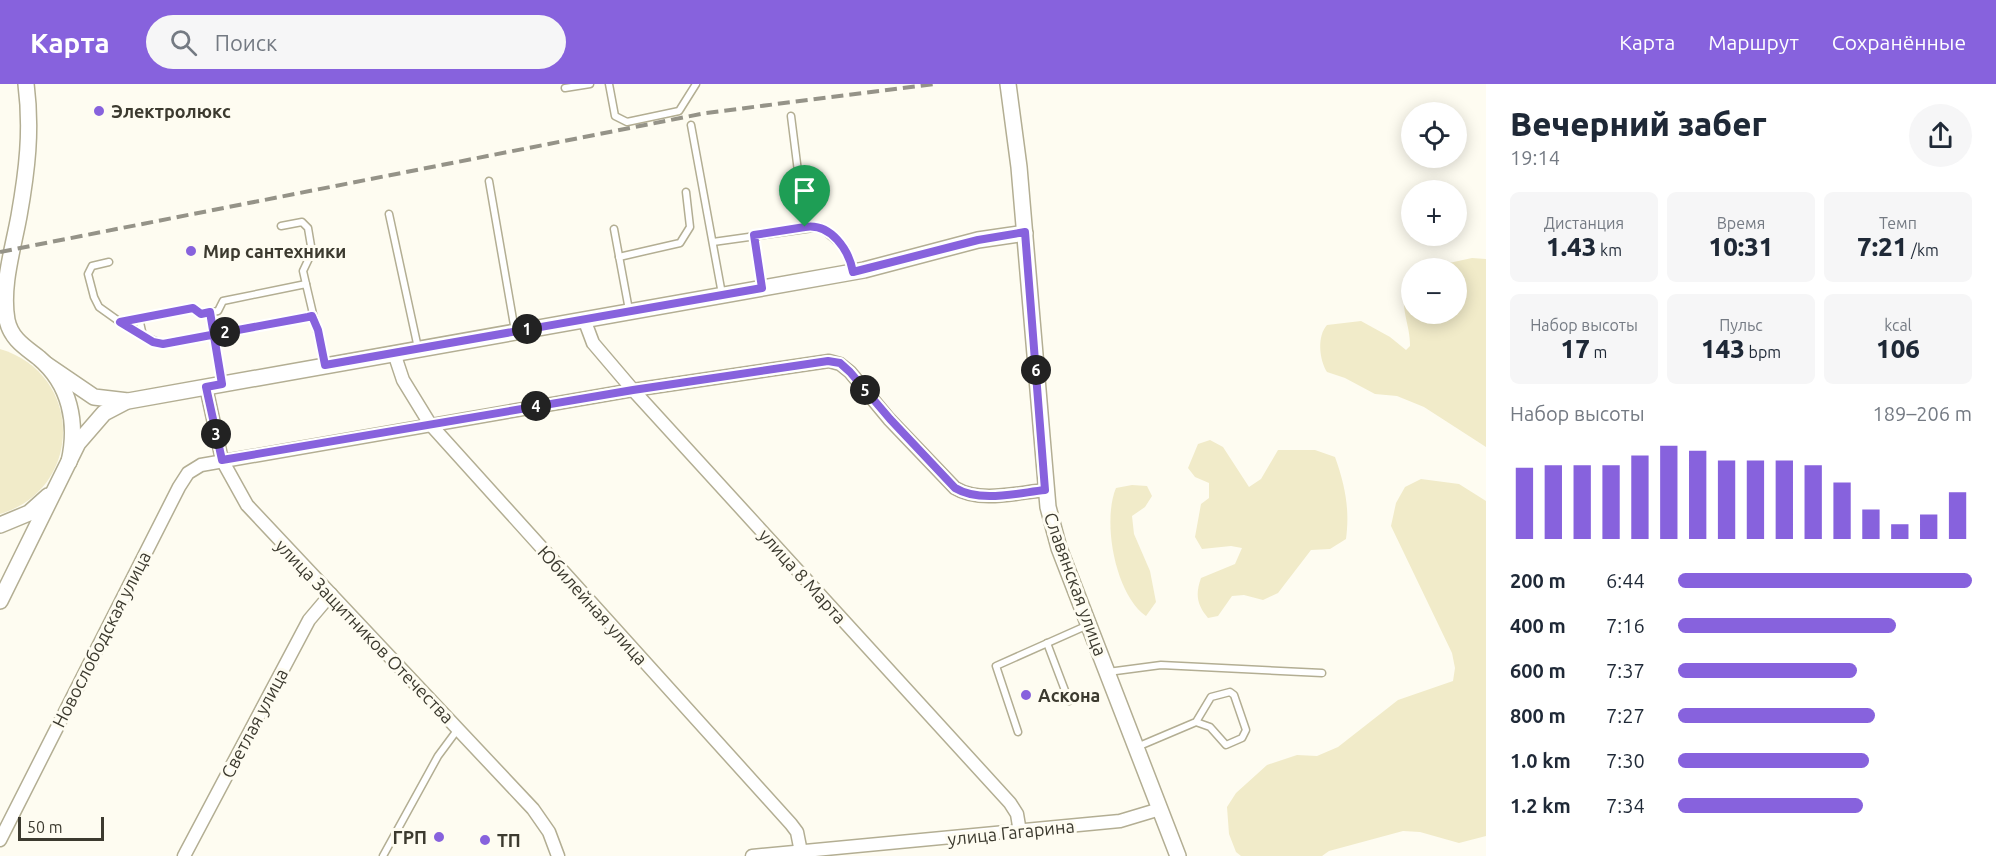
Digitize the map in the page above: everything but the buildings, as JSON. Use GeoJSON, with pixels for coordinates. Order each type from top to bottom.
{"type":"FeatureCollection","features":[{"type":"Feature","properties":{"kind":"street"},"geometry":{"type":"LineString","coordinates":[[26,84],[30,149],[8,278],[8,324],[13,335],[29,351],[94,397],[128,401]]}},
{"type":"Feature","properties":{"kind":"street","name":"Славянская улица"},"geometry":{"type":"LineString","coordinates":[[1008,84],[1025,232],[1045,490],[1059,548],[1178,856]]}},
{"type":"Feature","properties":{"kind":"street"},"geometry":{"type":"LineString","coordinates":[[0,601],[78,443],[96,419],[113,407],[128,401],[853,272],[978,240],[1025,232]]}},
{"type":"Feature","properties":{"kind":"street"},"geometry":{"type":"LineString","coordinates":[[0,298],[8,278]]}},
{"type":"Feature","properties":{"kind":"street","name":"улица 8 Марта"},"geometry":{"type":"LineString","coordinates":[[584,319],[593,343],[633,390],[1010,803],[1017,814],[1020,832]]}},
{"type":"Feature","properties":{"kind":"street"},"geometry":{"type":"LineString","coordinates":[[0,339],[29,351]]}},
{"type":"Feature","properties":{"kind":"street","name":"Юбилейная улица"},"geometry":{"type":"LineString","coordinates":[[394,353],[403,380],[430,424],[791,824],[800,842],[801,852]]}},
{"type":"Feature","properties":{"kind":"street","name":"Новослободская улица"},"geometry":{"type":"LineString","coordinates":[[0,840],[178,487],[194,469],[222,460],[288,451],[430,424],[633,390],[828,361],[840,363],[850,372],[898,428],[955,488],[965,494],[986,496],[1045,490]]}},
{"type":"Feature","properties":{"kind":"street"},"geometry":{"type":"LineString","coordinates":[[47,365],[62,386],[71,410],[74,436],[69,462]]}},
{"type":"Feature","properties":{"kind":"street","name":"улица Защитников Отечества"},"geometry":{"type":"LineString","coordinates":[[206,387],[222,460],[237,489],[260,521],[533,809],[549,832],[558,856]]}},
{"type":"Feature","properties":{"kind":"street"},"geometry":{"type":"LineString","coordinates":[[0,525],[29,513],[58,484]]}},
{"type":"Feature","properties":{"kind":"street","name":"Светлая улица"},"geometry":{"type":"LineString","coordinates":[[184,856],[309,620],[331,594]]}},
{"type":"Feature","properties":{"kind":"street","name":"улица Гагарина"},"geometry":{"type":"LineString","coordinates":[[752,856],[1120,821],[1160,809]]}},
{"type":"Feature","properties":{"kind":"lane"},"geometry":{"type":"LineString","coordinates":[[565,88],[590,84]]}},
{"type":"Feature","properties":{"kind":"lane"},"geometry":{"type":"LineString","coordinates":[[609,84],[615,116],[627,122],[674,114],[679,111],[696,84]]}},
{"type":"Feature","properties":{"kind":"lane"},"geometry":{"type":"LineString","coordinates":[[791,116],[805,227]]}},
{"type":"Feature","properties":{"kind":"lane"},"geometry":{"type":"LineString","coordinates":[[691,125],[722,295]]}},
{"type":"Feature","properties":{"kind":"lane"},"geometry":{"type":"LineString","coordinates":[[489,181],[515,331]]}},
{"type":"Feature","properties":{"kind":"lane"},"geometry":{"type":"LineString","coordinates":[[619,256],[680,243],[690,227],[686,192]]}},
{"type":"Feature","properties":{"kind":"lane"},"geometry":{"type":"LineString","coordinates":[[390,214],[418,348]]}},
{"type":"Feature","properties":{"kind":"lane"},"geometry":{"type":"LineString","coordinates":[[281,225],[302,222],[308,228],[312,252],[303,271],[325,365]]}},
{"type":"Feature","properties":{"kind":"lane"},"geometry":{"type":"LineString","coordinates":[[713,242],[805,227],[820,227],[832,236],[849,255],[853,272]]}},
{"type":"Feature","properties":{"kind":"lane"},"geometry":{"type":"LineString","coordinates":[[614,229],[629,311]]}},
{"type":"Feature","properties":{"kind":"lane"},"geometry":{"type":"LineString","coordinates":[[754,235],[762,288]]}},
{"type":"Feature","properties":{"kind":"lane"},"geometry":{"type":"LineString","coordinates":[[109,262],[92,266],[88,274],[99,307],[143,336],[163,344],[312,316]]}},
{"type":"Feature","properties":{"kind":"lane"},"geometry":{"type":"LineString","coordinates":[[120,322],[193,308],[201,314],[218,311],[222,301],[306,285]]}},
{"type":"Feature","properties":{"kind":"lane"},"geometry":{"type":"LineString","coordinates":[[210,312],[222,384]]}},
{"type":"Feature","properties":{"kind":"lane"},"geometry":{"type":"LineString","coordinates":[[139,318],[143,336]]}},
{"type":"Feature","properties":{"kind":"lane"},"geometry":{"type":"LineString","coordinates":[[1018,732],[995,669],[1000,664],[1089,625]]}},
{"type":"Feature","properties":{"kind":"lane"},"geometry":{"type":"LineString","coordinates":[[1047,643],[1069,701]]}},
{"type":"Feature","properties":{"kind":"lane"},"geometry":{"type":"LineString","coordinates":[[1107,672],[1161,665],[1322,673]]}},
{"type":"Feature","properties":{"kind":"lane"},"geometry":{"type":"LineString","coordinates":[[1137,747],[1196,722],[1206,724],[1226,745],[1245,735],[1246,730],[1234,695],[1230,692],[1211,696],[1196,722]]}},
{"type":"Feature","properties":{"kind":"lane"},"geometry":{"type":"LineString","coordinates":[[383,856],[438,756],[458,729]]}},
{"type":"Feature","properties":{"kind":"shaded area"},"geometry":{"type":"Polygon","coordinates":[[[1467,259],[1486,259],[1486,447],[1424,407],[1397,396],[1375,394],[1345,378],[1327,372],[1320,348],[1320,341],[1327,325],[1361,321],[1390,337],[1406,350],[1410,346],[1407,324],[1467,324],[1467,259]]]}},
{"type":"Feature","properties":{"kind":"shaded area"},"geometry":{"type":"Polygon","coordinates":[[[0,349],[28,362],[47,382],[59,406],[63,432],[59,457],[47,481],[28,501],[0,514],[0,349]]]}},
{"type":"Feature","properties":{"kind":"shaded area"},"geometry":{"type":"Polygon","coordinates":[[[1210,440],[1223,447],[1249,487],[1261,479],[1278,450],[1315,450],[1335,457],[1344,487],[1347,517],[1346,539],[1330,549],[1311,550],[1278,593],[1263,600],[1244,595],[1232,596],[1218,616],[1208,618],[1198,600],[1201,578],[1235,564],[1242,548],[1231,546],[1202,549],[1195,537],[1201,504],[1209,498],[1209,483],[1195,477],[1188,468],[1198,444],[1210,440]]]}},
{"type":"Feature","properties":{"kind":"shaded area"},"geometry":{"type":"Polygon","coordinates":[[[1421,479],[1459,484],[1486,501],[1486,836],[1459,843],[1420,832],[1403,831],[1329,851],[1322,856],[1241,856],[1236,852],[1229,834],[1227,807],[1236,793],[1267,765],[1297,755],[1317,756],[1338,747],[1398,700],[1453,681],[1455,668],[1452,653],[1391,526],[1396,503],[1405,487],[1421,479]]]}},
{"type":"Feature","properties":{"kind":"shaded area"},"geometry":{"type":"Polygon","coordinates":[[[1132,485],[1147,486],[1152,496],[1145,507],[1132,516],[1134,534],[1150,571],[1156,602],[1146,616],[1135,606],[1126,591],[1119,575],[1111,537],[1110,519],[1116,488],[1132,485]]]}},
{"type":"Feature","properties":{"kind":"railway"},"geometry":{"type":"LineString","coordinates":[[0,252],[706,113],[934,84]]}},
{"type":"Feature","properties":{"kind":"place","name":"Электролюкс"},"geometry":{"type":"Point","coordinates":[99,111]}},
{"type":"Feature","properties":{"kind":"place","name":"Мир сантехники"},"geometry":{"type":"Point","coordinates":[191,251]}},
{"type":"Feature","properties":{"kind":"place","name":"Аскона"},"geometry":{"type":"Point","coordinates":[1026,695]}},
{"type":"Feature","properties":{"kind":"place","name":"ГРП"},"geometry":{"type":"Point","coordinates":[439,837]}},
{"type":"Feature","properties":{"kind":"place","name":"ТП"},"geometry":{"type":"Point","coordinates":[485,840]}},
{"type":"Feature","properties":{"kind":"route"},"geometry":{"type":"LineString","coordinates":[[805,227],[754,235],[762,288],[325,365],[318,330],[312,316],[214,334],[163,344],[153,342],[120,322],[193,308],[201,314],[210,312],[214,334],[222,384],[206,387],[222,460],[288,451],[430,424],[633,390],[828,361],[840,363],[850,372],[890,419],[955,488],[965,494],[986,496],[1045,490],[1025,232],[956,245],[891,265],[853,272],[849,255],[825,230],[814,226],[805,227]]}}]}
